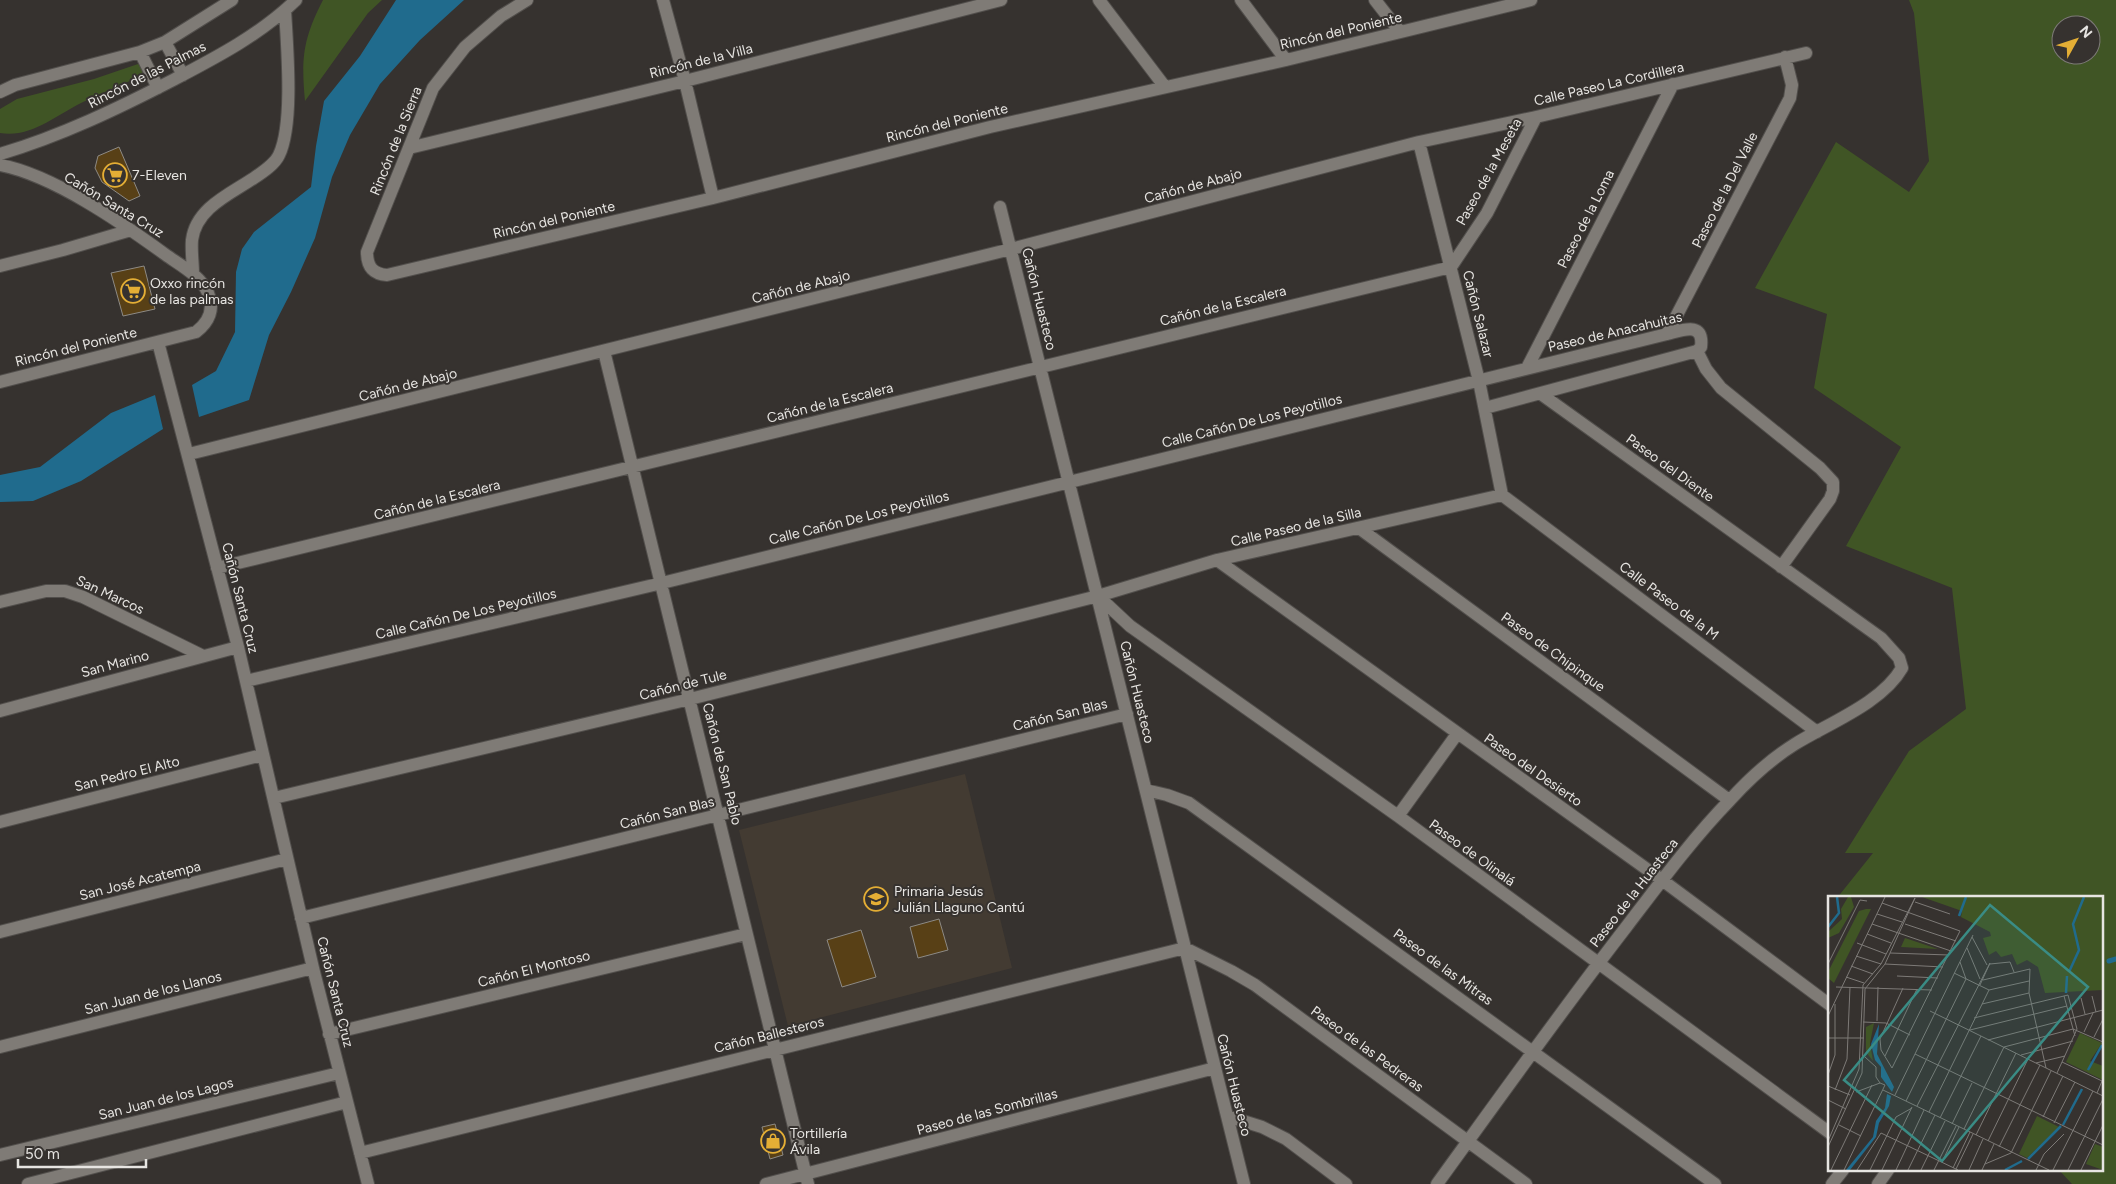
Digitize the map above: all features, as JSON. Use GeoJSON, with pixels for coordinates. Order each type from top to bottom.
{"type":"FeatureCollection","features":[{"type":"Feature","properties":{"kind":"street","name":"Rincón de las Palmas"},"geometry":{"type":"LineString","coordinates":[[0,92],[15,85],[140,52],[165,42],[232,0]]}},
{"type":"Feature","properties":{"kind":"street","name":"Rincón de las Palmas"},"geometry":{"type":"LineString","coordinates":[[0,154],[26,146],[96,118],[158,88],[236,46],[296,0]]}},
{"type":"Feature","properties":{"kind":"street","name":"Rincón de la Sierra"},"geometry":{"type":"LineString","coordinates":[[372,270],[367,262],[367,252],[433,88],[465,47],[501,16],[527,0]]}},
{"type":"Feature","properties":{"kind":"street"},"geometry":{"type":"LineString","coordinates":[[663,0],[713,198]]}},
{"type":"Feature","properties":{"kind":"street","name":"Rincón de la Villa"},"geometry":{"type":"LineString","coordinates":[[408,148],[685,81],[1001,0]]}},
{"type":"Feature","properties":{"kind":"street"},"geometry":{"type":"LineString","coordinates":[[1099,0],[1165,87]]}},
{"type":"Feature","properties":{"kind":"street"},"geometry":{"type":"LineString","coordinates":[[1241,0],[1286,60]]}},
{"type":"Feature","properties":{"kind":"street"},"geometry":{"type":"LineString","coordinates":[[1375,0],[1400,32]]}},
{"type":"Feature","properties":{"kind":"street","name":"Rincón del Poniente"},"geometry":{"type":"LineString","coordinates":[[372,270],[379,274],[387,275],[713,198],[990,127],[1286,60],[1515,2],[1531,0]]}},
{"type":"Feature","properties":{"kind":"street"},"geometry":{"type":"LineString","coordinates":[[193,274],[192,240],[196,224],[205,210],[264,171],[279,155],[287,117],[288,72],[285,10]]}},
{"type":"Feature","properties":{"kind":"street"},"geometry":{"type":"LineString","coordinates":[[165,42],[182,75]]}},
{"type":"Feature","properties":{"kind":"street"},"geometry":{"type":"LineString","coordinates":[[140,52],[158,88]]}},
{"type":"Feature","properties":{"kind":"street","name":"Calle Paseo La Cordillera"},"geometry":{"type":"LineString","coordinates":[[1419,142],[1536,117],[1806,53]]}},
{"type":"Feature","properties":{"kind":"street","name":"Paseo de la Del Valle"},"geometry":{"type":"LineString","coordinates":[[1667,334],[1790,98],[1792,85],[1785,57]]}},
{"type":"Feature","properties":{"kind":"street","name":"Paseo de la Loma"},"geometry":{"type":"LineString","coordinates":[[1527,368],[1673,84]]}},
{"type":"Feature","properties":{"kind":"street","name":"Paseo de la Meseta"},"geometry":{"type":"LineString","coordinates":[[1450,266],[1487,213],[1536,117]]}},
{"type":"Feature","properties":{"kind":"street","name":"Cañón de Abajo"},"geometry":{"type":"LineString","coordinates":[[189,454],[1011,249],[1419,142]]}},
{"type":"Feature","properties":{"kind":"street","name":"Cañón Salazar"},"geometry":{"type":"LineString","coordinates":[[1419,142],[1485,408],[1502,495]]}},
{"type":"Feature","properties":{"kind":"street","name":"Cañón Santa Cruz"},"geometry":{"type":"LineString","coordinates":[[0,165],[33,175],[131,230],[193,274],[208,291],[211,304],[210,317],[204,326],[196,332],[158,342],[189,454],[238,647],[313,968],[368,1184]]}},
{"type":"Feature","properties":{"kind":"street","name":"Cañón Huasteco"},"geometry":{"type":"LineString","coordinates":[[1000,207],[1244,1184]]}},
{"type":"Feature","properties":{"kind":"street"},"geometry":{"type":"LineString","coordinates":[[0,266],[131,230]]}},
{"type":"Feature","properties":{"kind":"street","name":"Cañón de la Escalera"},"geometry":{"type":"LineString","coordinates":[[217,568],[632,468],[1040,365],[1450,266]]}},
{"type":"Feature","properties":{"kind":"street","name":"Paseo de Anacahuitas"},"geometry":{"type":"LineString","coordinates":[[1478,381],[1690,329],[1698,331],[1702,340],[1701,347],[1697,351]]}},
{"type":"Feature","properties":{"kind":"street","name":"Rincón del Poniente"},"geometry":{"type":"LineString","coordinates":[[0,382],[158,342]]}},
{"type":"Feature","properties":{"kind":"street","name":"Cañón de San Pablo"},"geometry":{"type":"LineString","coordinates":[[604,351],[720,815],[746,934],[776,1048],[807,1179]]}},
{"type":"Feature","properties":{"kind":"street"},"geometry":{"type":"LineString","coordinates":[[1485,408],[1697,351],[1706,369],[1721,388],[1820,468],[1833,482],[1833,492],[1830,499],[1781,568]]}},
{"type":"Feature","properties":{"kind":"street","name":"Calle Cañón De Los Peyotillos"},"geometry":{"type":"LineString","coordinates":[[246,681],[662,583],[1478,381]]}},
{"type":"Feature","properties":{"kind":"street","name":"Paseo del Diente"},"geometry":{"type":"LineString","coordinates":[[1540,394],[1881,638],[1899,658],[1902,668]]}},
{"type":"Feature","properties":{"kind":"street","name":"Calle Paseo de la Silla"},"geometry":{"type":"LineString","coordinates":[[1098,596],[1217,560],[1502,495]]}},
{"type":"Feature","properties":{"kind":"street","name":"Calle Paseo de la M"},"geometry":{"type":"LineString","coordinates":[[1502,495],[1817,732]]}},
{"type":"Feature","properties":{"kind":"street","name":"Paseo de Chipinque"},"geometry":{"type":"LineString","coordinates":[[1359,528],[1729,800]]}},
{"type":"Feature","properties":{"kind":"street","name":"Paseo del Desierto"},"geometry":{"type":"LineString","coordinates":[[1217,560],[1662,880],[1828,1004]]}},
{"type":"Feature","properties":{"kind":"street","name":"San Marcos"},"geometry":{"type":"LineString","coordinates":[[0,602],[46,591],[64,591],[83,597],[203,656]]}},
{"type":"Feature","properties":{"kind":"street","name":"Cañón de Tule"},"geometry":{"type":"LineString","coordinates":[[274,798],[690,699],[1098,596]]}},
{"type":"Feature","properties":{"kind":"street","name":"Paseo de Olinalá"},"geometry":{"type":"LineString","coordinates":[[1098,596],[1130,626],[1398,816],[1828,1132]]}},
{"type":"Feature","properties":{"kind":"street","name":"San Marino"},"geometry":{"type":"LineString","coordinates":[[0,711],[238,647]]}},
{"type":"Feature","properties":{"kind":"street","name":"Paseo de la Huasteca"},"geometry":{"type":"LineString","coordinates":[[1437,1184],[1532,1050],[1662,880],[1729,800],[1768,764],[1795,744],[1860,706],[1893,683],[1902,668]]}},
{"type":"Feature","properties":{"kind":"street","name":"Cañón San Blas"},"geometry":{"type":"LineString","coordinates":[[301,918],[1127,714]]}},
{"type":"Feature","properties":{"kind":"street"},"geometry":{"type":"LineString","coordinates":[[1398,816],[1457,734]]}},
{"type":"Feature","properties":{"kind":"street","name":"San Pedro El Alto"},"geometry":{"type":"LineString","coordinates":[[0,822],[262,755]]}},
{"type":"Feature","properties":{"kind":"street","name":"Paseo de las Mitras"},"geometry":{"type":"LineString","coordinates":[[1146,790],[1189,803],[1715,1184]]}},
{"type":"Feature","properties":{"kind":"street","name":"San José Acatempa"},"geometry":{"type":"LineString","coordinates":[[0,932],[287,858]]}},
{"type":"Feature","properties":{"kind":"street","name":"Cañón El Montoso"},"geometry":{"type":"LineString","coordinates":[[330,1034],[746,934]]}},
{"type":"Feature","properties":{"kind":"street","name":"Cañón Ballesteros"},"geometry":{"type":"LineString","coordinates":[[360,1152],[1185,948]]}},
{"type":"Feature","properties":{"kind":"street","name":"Paseo de las Pedreras"},"geometry":{"type":"LineString","coordinates":[[1185,948],[1232,971],[1255,986],[1526,1184]]}},
{"type":"Feature","properties":{"kind":"street","name":"San Juan de los Llanos"},"geometry":{"type":"LineString","coordinates":[[0,1047],[313,968]]}},
{"type":"Feature","properties":{"kind":"street","name":"Paseo de las Sombrillas"},"geometry":{"type":"LineString","coordinates":[[766,1184],[807,1179],[1215,1068]]}},
{"type":"Feature","properties":{"kind":"street","name":"San Juan de los Lagos"},"geometry":{"type":"LineString","coordinates":[[0,1155],[339,1073]]}},
{"type":"Feature","properties":{"kind":"street"},"geometry":{"type":"LineString","coordinates":[[28,1184],[346,1102]]}},
{"type":"Feature","properties":{"kind":"street"},"geometry":{"type":"LineString","coordinates":[[1227,1116],[1262,1128],[1286,1139],[1346,1184]]}},
{"type":"Feature","properties":{"kind":"street"},"geometry":{"type":"LineString","coordinates":[[1832,1184],[1841,1172]]}},
{"type":"Feature","properties":{"kind":"street"},"geometry":{"type":"LineString","coordinates":[[1878,1184],[1887,1172]]}},
{"type":"Feature","properties":{"kind":"shaded area","name":"Primaria Jesús Julián Llaguno Cantú"},"geometry":{"type":"Polygon","coordinates":[[[965,774],[1012,968],[788,1026],[739,830],[965,774]]]}},
{"type":"Feature","properties":{"kind":"green space"},"geometry":{"type":"Polygon","coordinates":[[[323,0],[382,0],[368,13],[305,101],[303,73],[305,49],[311,26],[323,0]]]}},
{"type":"Feature","properties":{"kind":"green space"},"geometry":{"type":"Polygon","coordinates":[[[1909,0],[2116,0],[2116,1184],[2072,1184],[2061,1172],[2104,1172],[2104,896],[1839,896],[1873,853],[1845,853],[1909,751],[1966,709],[1952,588],[1846,546],[1901,447],[1814,388],[1827,314],[1755,288],[1836,142],[1909,192],[1929,161],[1914,13],[1909,0]]]}},
{"type":"Feature","properties":{"kind":"green space"},"geometry":{"type":"Polygon","coordinates":[[[138,64],[144,71],[137,78],[71,108],[42,125],[22,132],[0,133],[0,109],[17,99],[94,79],[138,64]]]}},
{"type":"Feature","properties":{"kind":"water"},"geometry":{"type":"Polygon","coordinates":[[[396,0],[464,0],[420,40],[380,84],[350,135],[332,177],[315,238],[269,335],[249,400],[199,417],[192,385],[216,371],[235,332],[236,272],[242,249],[254,232],[311,187],[324,101],[360,56],[396,0]]]}},
{"type":"Feature","properties":{"kind":"water"},"geometry":{"type":"Polygon","coordinates":[[[155,395],[163,429],[81,481],[33,501],[0,502],[0,475],[40,467],[111,413],[155,395]]]}},
{"type":"Feature","properties":{"kind":"building","name":"7-Eleven"},"geometry":{"type":"Polygon","coordinates":[[[119,147],[140,196],[129,201],[102,182],[95,168],[98,156],[119,147]]]}},
{"type":"Feature","properties":{"kind":"building","name":"Oxxo rincón de las palmas"},"geometry":{"type":"Polygon","coordinates":[[[144,266],[155,309],[123,316],[111,273],[144,266]]]}},
{"type":"Feature","properties":{"kind":"building"},"geometry":{"type":"Polygon","coordinates":[[[939,919],[948,950],[918,958],[910,927],[939,919]]]}},
{"type":"Feature","properties":{"kind":"building"},"geometry":{"type":"Polygon","coordinates":[[[861,930],[876,977],[842,987],[827,940],[861,930]]]}},
{"type":"Feature","properties":{"kind":"building","name":"Tortillería Ávila"},"geometry":{"type":"Polygon","coordinates":[[[775,1124],[783,1155],[770,1159],[762,1127],[775,1124]]]}},
{"type":"Feature","properties":{"kind":"waterway"},"geometry":{"type":"LineString","coordinates":[[2109,961],[2116,959]]}},
{"type":"Feature","properties":{"kind":"place","name":"7-Eleven"},"geometry":{"type":"Point","coordinates":[115,175]}},
{"type":"Feature","properties":{"kind":"place","name":"Oxxo rincón de las palmas"},"geometry":{"type":"Point","coordinates":[133,291]}},
{"type":"Feature","properties":{"kind":"place","name":"Primaria Jesús Julián Llaguno Cantú"},"geometry":{"type":"Point","coordinates":[876,899]}},
{"type":"Feature","properties":{"kind":"place","name":"Tortillería Ávila"},"geometry":{"type":"Point","coordinates":[773,1141]}}]}
